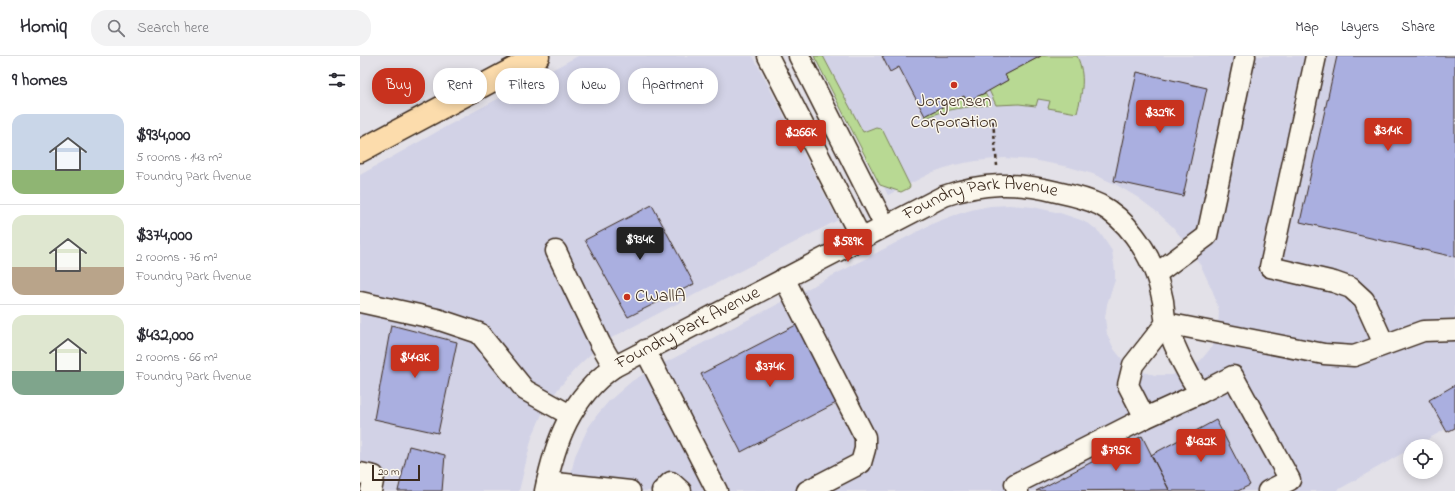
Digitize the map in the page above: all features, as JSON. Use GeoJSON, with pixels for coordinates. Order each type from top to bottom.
{"type":"FeatureCollection","features":[{"type":"Feature","properties":{"kind":"main road"},"geometry":{"type":"LineString","coordinates":[[360,151],[538,56]]}},
{"type":"Feature","properties":{"kind":"street"},"geometry":{"type":"LineString","coordinates":[[768,56],[861,238]]}},
{"type":"Feature","properties":{"kind":"street"},"geometry":{"type":"LineString","coordinates":[[799,56],[885,226]]}},
{"type":"Feature","properties":{"kind":"street"},"geometry":{"type":"LineString","coordinates":[[1156,274],[1207,236],[1245,56]]}},
{"type":"Feature","properties":{"kind":"street"},"geometry":{"type":"LineString","coordinates":[[1316,56],[1270,267],[1327,280],[1351,288],[1364,300],[1384,344]]}},
{"type":"Feature","properties":{"kind":"street","name":"Foundry Park Avenue"},"geometry":{"type":"LineString","coordinates":[[546,487],[558,443],[570,415],[590,388],[604,374],[614,367],[644,350],[944,196],[960,190],[998,184],[1018,184],[1038,187],[1084,199],[1101,206],[1115,216],[1132,232],[1146,254],[1156,274],[1166,323],[1187,374],[1200,393]]}},
{"type":"Feature","properties":{"kind":"street"},"geometry":{"type":"LineString","coordinates":[[556,251],[600,343],[614,367]]}},
{"type":"Feature","properties":{"kind":"street"},"geometry":{"type":"LineString","coordinates":[[784,278],[866,437],[865,449],[861,463],[807,491]]}},
{"type":"Feature","properties":{"kind":"street"},"geometry":{"type":"LineString","coordinates":[[360,302],[437,319],[479,333],[525,390],[570,415]]}},
{"type":"Feature","properties":{"kind":"street"},"geometry":{"type":"LineString","coordinates":[[1145,418],[1128,385],[1133,365],[1166,323],[1324,354],[1354,356],[1423,330],[1455,330]]}},
{"type":"Feature","properties":{"kind":"street"},"geometry":{"type":"LineString","coordinates":[[644,350],[717,491]]}},
{"type":"Feature","properties":{"kind":"street"},"geometry":{"type":"LineString","coordinates":[[1016,488],[1145,418],[1233,376],[1290,480],[1268,491]]}},
{"type":"Feature","properties":{"kind":"street"},"geometry":{"type":"LineString","coordinates":[[360,473],[374,476],[371,491]]}},
{"type":"Feature","properties":{"kind":"street"},"geometry":{"type":"LineString","coordinates":[[662,491],[672,482],[681,491]]}},
{"type":"Feature","properties":{"kind":"street"},"geometry":{"type":"LineString","coordinates":[[546,487],[630,491]]}},
{"type":"Feature","properties":{"kind":"path"},"geometry":{"type":"LineString","coordinates":[[993,121],[997,166]]}},
{"type":"Feature","properties":{"kind":"shaded area"},"geometry":{"type":"Polygon","coordinates":[[[578,56],[753,56],[838,220],[613,337],[594,351],[576,368],[558,389],[543,412],[532,437],[519,491],[360,491],[360,175],[495,100],[495,104],[559,104],[559,68],[556,68],[578,56]]]}},
{"type":"Feature","properties":{"kind":"shaded area"},"geometry":{"type":"Polygon","coordinates":[[[816,56],[1455,56],[1455,424],[1428,439],[1403,439],[1403,453],[1336,491],[567,491],[575,456],[588,428],[609,401],[632,381],[934,223],[971,210],[990,206],[1010,205],[1033,207],[1060,213],[1081,220],[1092,226],[1100,233],[1112,251],[1115,271],[1115,280],[1107,304],[1105,318],[1107,334],[1114,349],[1122,359],[1132,367],[1155,375],[1172,375],[1194,366],[1211,348],[1218,330],[1219,311],[1213,292],[1201,266],[1189,247],[1173,227],[1157,212],[1137,197],[1115,184],[1093,174],[1069,167],[1033,160],[1004,158],[954,165],[933,172],[888,195],[816,56]]]}},
{"type":"Feature","properties":{"kind":"green space"},"geometry":{"type":"Polygon","coordinates":[[[814,56],[823,56],[863,132],[876,127],[883,131],[910,186],[909,188],[901,192],[880,185],[814,56]]]}},
{"type":"Feature","properties":{"kind":"green space"},"geometry":{"type":"Polygon","coordinates":[[[1041,56],[1077,56],[1082,71],[1082,91],[1077,113],[1048,108],[1050,101],[1038,99],[1036,106],[1019,104],[996,105],[989,90],[1008,80],[1005,75],[1041,56]]]}},
{"type":"Feature","properties":{"kind":"green space"},"geometry":{"type":"Polygon","coordinates":[[[985,93],[991,105],[958,108],[941,112],[926,118],[925,116],[964,96],[968,101],[985,93]]]}},
{"type":"Feature","properties":{"kind":"building","name":"Jorgensen Corporation"},"geometry":{"type":"Polygon","coordinates":[[[882,56],[1041,56],[1005,75],[1008,80],[985,93],[967,101],[964,96],[925,116],[899,67],[890,72],[882,56]]]}},
{"type":"Feature","properties":{"kind":"building"},"geometry":{"type":"Polygon","coordinates":[[[1337,56],[1455,56],[1455,257],[1300,222],[1337,56]]]}},
{"type":"Feature","properties":{"kind":"building"},"geometry":{"type":"Polygon","coordinates":[[[1137,72],[1207,88],[1183,196],[1114,181],[1137,72]]]}},
{"type":"Feature","properties":{"kind":"building"},"geometry":{"type":"Polygon","coordinates":[[[652,205],[694,284],[628,317],[585,240],[652,205]]]}},
{"type":"Feature","properties":{"kind":"building"},"geometry":{"type":"Polygon","coordinates":[[[798,324],[838,402],[741,452],[701,374],[798,324]]]}},
{"type":"Feature","properties":{"kind":"building"},"geometry":{"type":"Polygon","coordinates":[[[391,325],[457,342],[438,433],[374,419],[391,325]]]}},
{"type":"Feature","properties":{"kind":"building"},"geometry":{"type":"Polygon","coordinates":[[[1455,385],[1455,428],[1447,432],[1429,400],[1455,385]]]}},
{"type":"Feature","properties":{"kind":"building"},"geometry":{"type":"Polygon","coordinates":[[[1216,420],[1250,485],[1238,491],[1170,491],[1151,455],[1216,420]]]}},
{"type":"Feature","properties":{"kind":"building"},"geometry":{"type":"Polygon","coordinates":[[[1142,436],[1169,490],[1036,491],[1142,436]]]}},
{"type":"Feature","properties":{"kind":"building"},"geometry":{"type":"Polygon","coordinates":[[[409,446],[445,455],[442,491],[398,491],[409,446]]]}},
{"type":"Feature","properties":{"kind":"place","name":"Jorgensen Corporation"},"geometry":{"type":"Point","coordinates":[954,85]}},
{"type":"Feature","properties":{"kind":"place","name":"CWallA"},"geometry":{"type":"Point","coordinates":[627,297]}}]}
